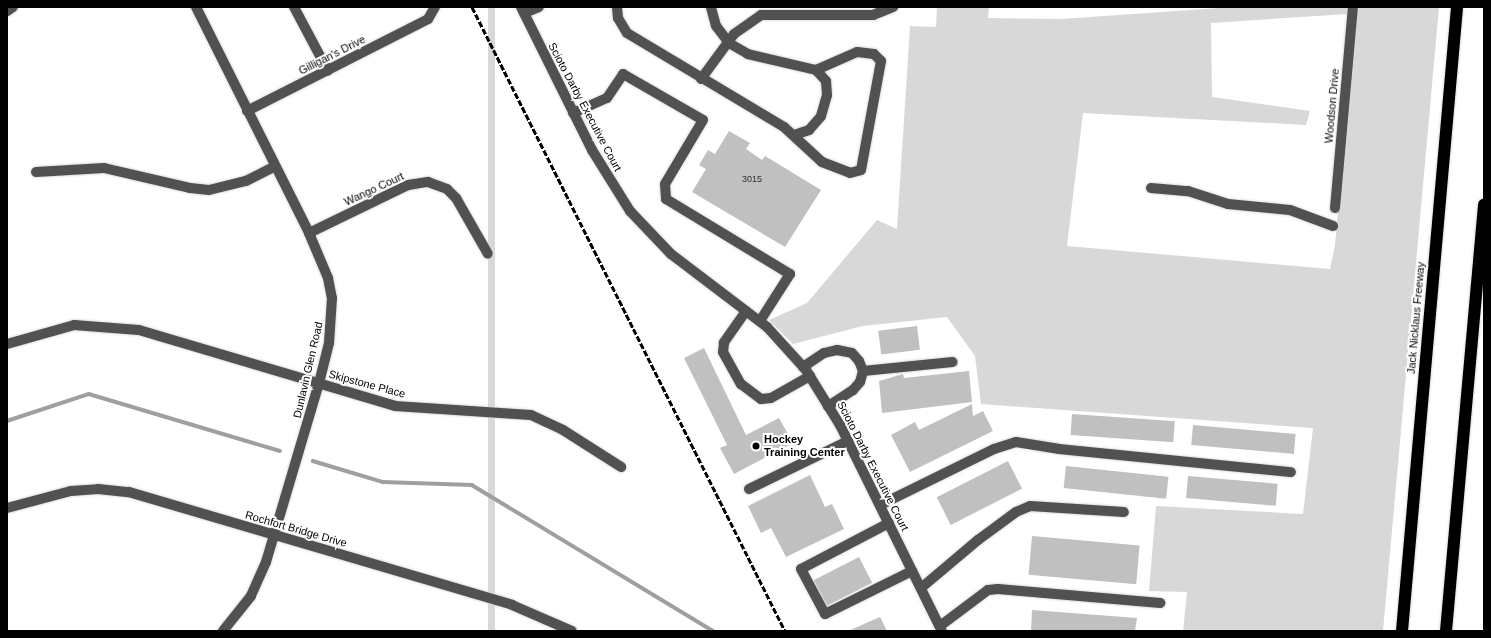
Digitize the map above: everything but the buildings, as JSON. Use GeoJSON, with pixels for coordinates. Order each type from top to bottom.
{"type":"FeatureCollection","features":[{"type":"Feature","properties":{"kind":"highway","name":"Jack Nicklaus Freeway"},"geometry":{"type":"LineString","coordinates":[[1402,631],[1456,7]]}},
{"type":"Feature","properties":{"kind":"highway"},"geometry":{"type":"LineString","coordinates":[[1446,631],[1484,205]]}},
{"type":"Feature","properties":{"kind":"street"},"geometry":{"type":"LineString","coordinates":[[7,11],[14,7]]}},
{"type":"Feature","properties":{"kind":"street","name":"Dunlavin Glen Road"},"geometry":{"type":"LineString","coordinates":[[196,7],[274,167],[309,233],[328,278],[332,298],[329,343],[319,383],[274,535],[251,596],[223,631]]}},
{"type":"Feature","properties":{"kind":"street"},"geometry":{"type":"LineString","coordinates":[[294,7],[328,71]]}},
{"type":"Feature","properties":{"kind":"street","name":"Gilligan's Drive"},"geometry":{"type":"LineString","coordinates":[[247,111],[428,19],[434,7]]}},
{"type":"Feature","properties":{"kind":"street"},"geometry":{"type":"LineString","coordinates":[[522,10],[539,7]]}},
{"type":"Feature","properties":{"kind":"street"},"geometry":{"type":"LineString","coordinates":[[617,7],[618,18],[627,33],[794,135],[822,162],[850,173],[861,170],[881,61],[874,54],[857,52],[816,70]]}},
{"type":"Feature","properties":{"kind":"street"},"geometry":{"type":"LineString","coordinates":[[711,7],[716,26],[729,43],[748,54],[816,70],[826,81],[827,95],[821,116],[809,130],[794,135]]}},
{"type":"Feature","properties":{"kind":"street"},"geometry":{"type":"LineString","coordinates":[[701,79],[747,22],[761,11],[873,15],[893,7]]}},
{"type":"Feature","properties":{"kind":"street","name":"Woodson Drive"},"geometry":{"type":"LineString","coordinates":[[1335,208],[1353,7]]}},
{"type":"Feature","properties":{"kind":"street","name":"Scioto Darby Executive Court"},"geometry":{"type":"LineString","coordinates":[[522,10],[573,113],[630,211],[671,254],[760,321],[810,376],[848,440],[941,628]]}},
{"type":"Feature","properties":{"kind":"street"},"geometry":{"type":"LineString","coordinates":[[573,113],[606,98],[623,74],[703,120],[665,184],[666,199],[790,274],[760,321]]}},
{"type":"Feature","properties":{"kind":"street"},"geometry":{"type":"LineString","coordinates":[[36,172],[104,168],[190,188],[209,190],[246,181],[274,167]]}},
{"type":"Feature","properties":{"kind":"street","name":"Wango Court"},"geometry":{"type":"LineString","coordinates":[[309,233],[408,185],[428,182],[447,189],[456,198],[488,254]]}},
{"type":"Feature","properties":{"kind":"street"},"geometry":{"type":"LineString","coordinates":[[1151,188],[1188,192],[1228,204],[1290,210],[1333,226]]}},
{"type":"Feature","properties":{"kind":"street"},"geometry":{"type":"LineString","coordinates":[[746,311],[724,343],[723,352],[740,384],[761,399],[771,398],[810,376]]}},
{"type":"Feature","properties":{"kind":"street","name":"Skipstone Place"},"geometry":{"type":"LineString","coordinates":[[7,344],[74,325],[139,330],[396,406],[531,415],[563,430],[621,467]]}},
{"type":"Feature","properties":{"kind":"street"},"geometry":{"type":"LineString","coordinates":[[803,367],[824,353],[842,350],[852,353],[863,371]]}},
{"type":"Feature","properties":{"kind":"street"},"geometry":{"type":"LineString","coordinates":[[863,371],[953,362]]}},
{"type":"Feature","properties":{"kind":"street"},"geometry":{"type":"LineString","coordinates":[[828,406],[853,390],[863,371]]}},
{"type":"Feature","properties":{"kind":"street"},"geometry":{"type":"LineString","coordinates":[[749,489],[848,440]]}},
{"type":"Feature","properties":{"kind":"street"},"geometry":{"type":"LineString","coordinates":[[880,505],[994,449],[1016,442],[1059,449],[1291,472]]}},
{"type":"Feature","properties":{"kind":"street","name":"Rochfort Bridge Drive"},"geometry":{"type":"LineString","coordinates":[[7,508],[71,491],[98,488],[129,492],[512,605],[572,631]]}},
{"type":"Feature","properties":{"kind":"street"},"geometry":{"type":"LineString","coordinates":[[921,588],[978,540],[1016,512],[1030,506],[1124,512]]}},
{"type":"Feature","properties":{"kind":"street"},"geometry":{"type":"LineString","coordinates":[[889,523],[801,569],[824,614],[912,571]]}},
{"type":"Feature","properties":{"kind":"street"},"geometry":{"type":"LineString","coordinates":[[941,628],[988,590],[998,589],[1160,603]]}},
{"type":"Feature","properties":{"kind":"shaded area"},"geometry":{"type":"Polygon","coordinates":[[[488,7],[495,7],[495,631],[488,631],[488,7]]]}},
{"type":"Feature","properties":{"kind":"shaded area"},"geometry":{"type":"Polygon","coordinates":[[[937,7],[989,7],[988,18],[1061,19],[1234,7],[1349,7],[1348,14],[1211,23],[1212,97],[1310,111],[1306,125],[1083,113],[1067,246],[1330,269],[1335,245],[1356,7],[1439,7],[1383,631],[1183,631],[1187,592],[1149,591],[1156,506],[1303,514],[1313,428],[981,404],[975,356],[947,317],[863,326],[793,344],[769,320],[807,303],[877,220],[897,229],[910,26],[936,27],[937,7]]]}},
{"type":"Feature","properties":{"kind":"waterway"},"geometry":{"type":"LineString","coordinates":[[7,421],[89,394],[280,451]]}},
{"type":"Feature","properties":{"kind":"waterway"},"geometry":{"type":"LineString","coordinates":[[313,461],[383,482],[472,485],[713,631]]}},
{"type":"Feature","properties":{"kind":"railway"},"geometry":{"type":"LineString","coordinates":[[472,7],[785,631]]}},
{"type":"Feature","properties":{"kind":"place","name":"Hockey Training Center"},"geometry":{"type":"Point","coordinates":[756,446]}}]}
